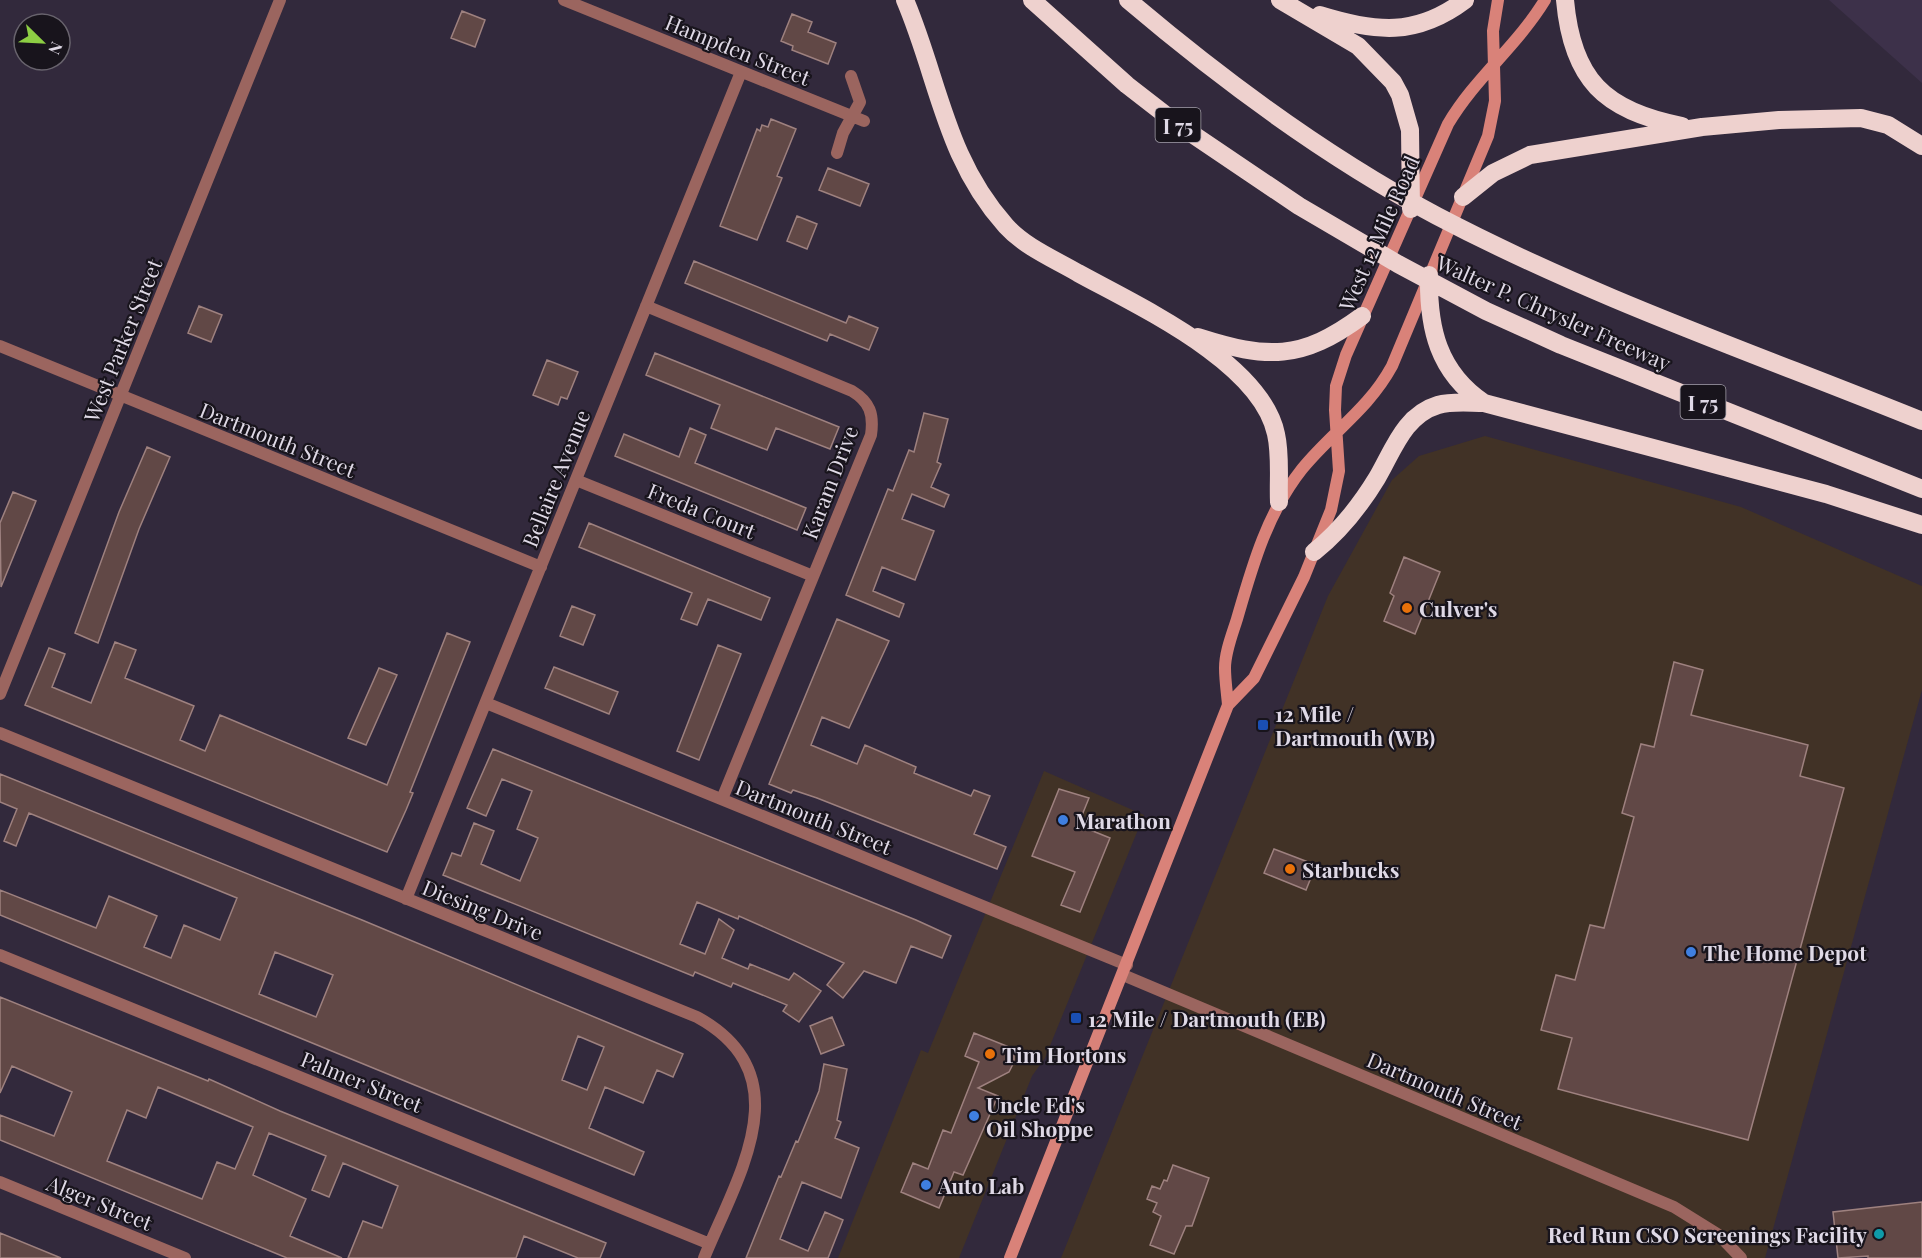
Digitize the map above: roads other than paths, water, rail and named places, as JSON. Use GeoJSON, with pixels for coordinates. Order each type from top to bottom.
{"type":"FeatureCollection","features":[{"type":"Feature","properties":{"kind":"highway"},"geometry":{"type":"LineString","coordinates":[[905,0],[961,162],[986,201],[1008,228],[1033,248],[1185,333],[1250,385],[1266,407],[1276,434],[1279,502]]}},
{"type":"Feature","properties":{"kind":"highway","name":"Walter P. Chrysler Freeway"},"geometry":{"type":"LineString","coordinates":[[1032,0],[1120,79],[1176,123],[1340,231],[1486,311],[1597,360],[1922,489]]}},
{"type":"Feature","properties":{"kind":"highway","name":"Walter P. Chrysler Freeway"},"geometry":{"type":"LineString","coordinates":[[1128,0],[1236,84],[1334,154],[1434,214],[1510,253],[1654,317],[1922,421]]}},
{"type":"Feature","properties":{"kind":"highway"},"geometry":{"type":"LineString","coordinates":[[1287,4],[1366,28],[1398,28],[1427,22],[1465,0]]}},
{"type":"Feature","properties":{"kind":"highway"},"geometry":{"type":"LineString","coordinates":[[1565,0],[1568,33],[1579,65],[1601,91],[1624,108],[1653,119],[1702,127]]}},
{"type":"Feature","properties":{"kind":"highway"},"geometry":{"type":"LineString","coordinates":[[1287,4],[1358,46],[1393,82],[1410,130],[1412,210]]}},
{"type":"Feature","properties":{"kind":"highway"},"geometry":{"type":"LineString","coordinates":[[1463,197],[1493,173],[1530,155],[1702,127],[1779,120],[1861,118],[1888,125],[1922,146]]}},
{"type":"Feature","properties":{"kind":"highway"},"geometry":{"type":"LineString","coordinates":[[1429,275],[1428,303],[1444,362],[1466,390],[1484,403]]}},
{"type":"Feature","properties":{"kind":"highway"},"geometry":{"type":"LineString","coordinates":[[1185,333],[1245,351],[1273,354],[1315,344],[1334,335],[1362,316]]}},
{"type":"Feature","properties":{"kind":"highway"},"geometry":{"type":"LineString","coordinates":[[1314,552],[1352,515],[1377,478],[1399,436],[1411,422],[1437,405],[1484,403],[1826,494],[1922,525]]}},
{"type":"Feature","properties":{"kind":"main road","name":"West 12 Mile Road"},"geometry":{"type":"LineString","coordinates":[[1228,705],[1225,667],[1230,643],[1252,569],[1279,502],[1303,468],[1382,386],[1488,136],[1495,101],[1496,63],[1493,31],[1498,0]]}},
{"type":"Feature","properties":{"kind":"main road","name":"West 12 Mile Road"},"geometry":{"type":"LineString","coordinates":[[1010,1258],[1228,705],[1254,678],[1283,622],[1332,510],[1339,471],[1336,386],[1362,316],[1412,210],[1448,124],[1464,97],[1516,41],[1545,0]]}},
{"type":"Feature","properties":{"kind":"street","name":"West Parker Street"},"geometry":{"type":"LineString","coordinates":[[0,694],[280,0]]}},
{"type":"Feature","properties":{"kind":"street","name":"Hampden Street"},"geometry":{"type":"LineString","coordinates":[[564,0],[859,119]]}},
{"type":"Feature","properties":{"kind":"street","name":"Bellaire Avenue"},"geometry":{"type":"LineString","coordinates":[[406,899],[741,72]]}},
{"type":"Feature","properties":{"kind":"street"},"geometry":{"type":"LineString","coordinates":[[837,153],[843,133],[859,119],[860,102],[851,76]]}},
{"type":"Feature","properties":{"kind":"street","name":"Karam Drive"},"geometry":{"type":"LineString","coordinates":[[646,306],[852,391],[867,402],[873,422],[871,435],[722,799]]}},
{"type":"Feature","properties":{"kind":"street","name":"Dartmouth Street"},"geometry":{"type":"LineString","coordinates":[[0,346],[541,567]]}},
{"type":"Feature","properties":{"kind":"street","name":"Freda Court"},"geometry":{"type":"LineString","coordinates":[[576,480],[813,576]]}},
{"type":"Feature","properties":{"kind":"street","name":"Dartmouth Street"},"geometry":{"type":"LineString","coordinates":[[486,703],[722,799],[1674,1207],[1719,1235],[1741,1258]]}},
{"type":"Feature","properties":{"kind":"street","name":"Diesing Drive"},"geometry":{"type":"LineString","coordinates":[[0,733],[697,1017],[722,1033],[744,1056],[752,1074],[756,1090],[757,1118],[746,1156],[704,1258]]}},
{"type":"Feature","properties":{"kind":"street","name":"Palmer Street"},"geometry":{"type":"LineString","coordinates":[[0,956],[710,1244]]}},
{"type":"Feature","properties":{"kind":"street","name":"Alger Street"},"geometry":{"type":"LineString","coordinates":[[0,1182],[185,1258]]}},
{"type":"Feature","properties":{"kind":"place","name":"Culver's"},"geometry":{"type":"Point","coordinates":[1407,608]}},
{"type":"Feature","properties":{"kind":"place","name":"12 Mile / Dartmouth (WB)"},"geometry":{"type":"Point","coordinates":[1263,725]}},
{"type":"Feature","properties":{"kind":"place","name":"Marathon"},"geometry":{"type":"Point","coordinates":[1063,820]}},
{"type":"Feature","properties":{"kind":"place","name":"Starbucks"},"geometry":{"type":"Point","coordinates":[1290,869]}},
{"type":"Feature","properties":{"kind":"place","name":"The Home Depot"},"geometry":{"type":"Point","coordinates":[1691,952]}},
{"type":"Feature","properties":{"kind":"place","name":"12 Mile / Dartmouth (EB)"},"geometry":{"type":"Point","coordinates":[1076,1018]}},
{"type":"Feature","properties":{"kind":"place","name":"Tim Hortons"},"geometry":{"type":"Point","coordinates":[990,1054]}},
{"type":"Feature","properties":{"kind":"place","name":"Uncle Ed's Oil Shoppe"},"geometry":{"type":"Point","coordinates":[974,1116]}},
{"type":"Feature","properties":{"kind":"place","name":"Auto Lab"},"geometry":{"type":"Point","coordinates":[926,1185]}},
{"type":"Feature","properties":{"kind":"place","name":"Red Run CSO Screenings Facility"},"geometry":{"type":"Point","coordinates":[1879,1234]}}]}
